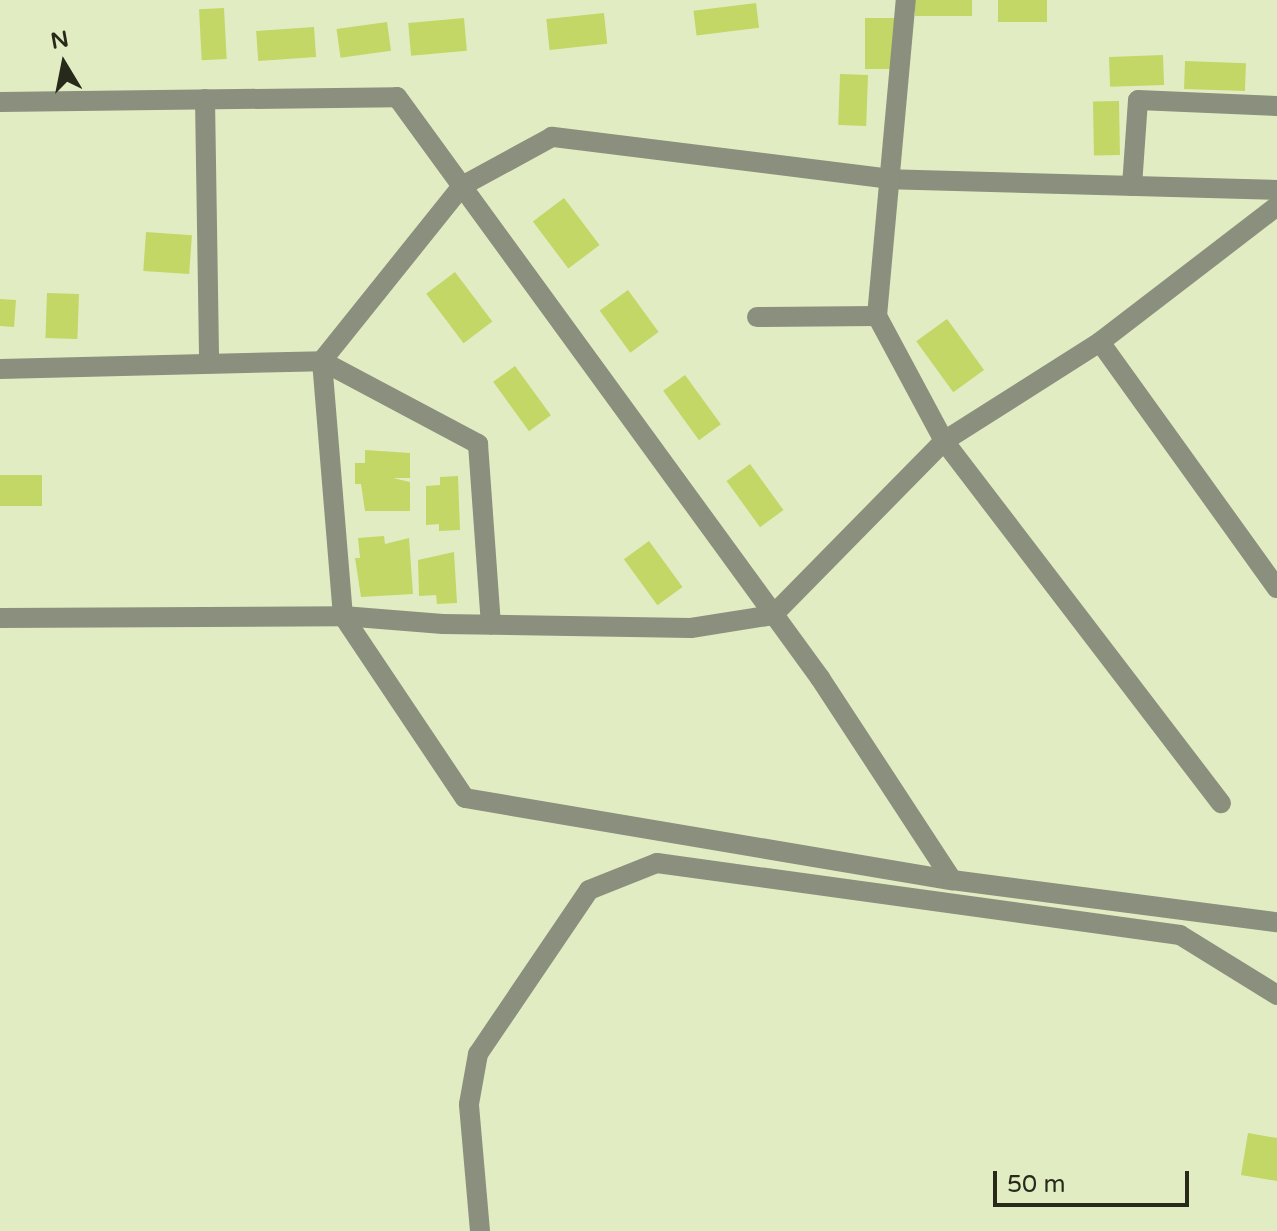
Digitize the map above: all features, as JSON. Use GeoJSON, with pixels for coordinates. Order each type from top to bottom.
{"type":"FeatureCollection","features":[{"type":"Feature","properties":{"kind":"street"},"geometry":{"type":"LineString","coordinates":[[906,0],[877,316],[944,441],[1221,803]]}},
{"type":"Feature","properties":{"kind":"street"},"geometry":{"type":"LineString","coordinates":[[0,102],[397,97],[773,615],[952,880]]}},
{"type":"Feature","properties":{"kind":"street"},"geometry":{"type":"LineString","coordinates":[[205,99],[209,363]]}},
{"type":"Feature","properties":{"kind":"street"},"geometry":{"type":"LineString","coordinates":[[1132,186],[1138,100],[1277,106]]}},
{"type":"Feature","properties":{"kind":"street"},"geometry":{"type":"LineString","coordinates":[[1277,190],[891,179],[552,137],[462,186],[322,361],[343,616],[465,798],[952,880],[1277,922]]}},
{"type":"Feature","properties":{"kind":"street"},"geometry":{"type":"LineString","coordinates":[[0,618],[343,616],[491,625],[691,628],[773,615],[944,441],[1100,342],[1277,206]]}},
{"type":"Feature","properties":{"kind":"street"},"geometry":{"type":"LineString","coordinates":[[757,317],[877,316]]}},
{"type":"Feature","properties":{"kind":"street"},"geometry":{"type":"LineString","coordinates":[[1100,342],[1277,588]]}},
{"type":"Feature","properties":{"kind":"street"},"geometry":{"type":"LineString","coordinates":[[0,369],[322,361],[478,444],[491,625]]}},
{"type":"Feature","properties":{"kind":"street"},"geometry":{"type":"LineString","coordinates":[[480,1231],[469,1104],[478,1054],[589,890],[657,863],[1180,935],[1277,995]]}},
{"type":"Feature","properties":{"kind":"building"},"geometry":{"type":"Polygon","coordinates":[[[915,0],[972,0],[972,16],[915,16],[915,0]]]}},
{"type":"Feature","properties":{"kind":"building"},"geometry":{"type":"Polygon","coordinates":[[[998,0],[1047,0],[1047,22],[998,22],[998,0]]]}},
{"type":"Feature","properties":{"kind":"building"},"geometry":{"type":"Polygon","coordinates":[[[756,3],[759,28],[697,35],[693,11],[756,3]]]}},
{"type":"Feature","properties":{"kind":"building"},"geometry":{"type":"Polygon","coordinates":[[[224,8],[227,59],[202,60],[199,9],[224,8]]]}},
{"type":"Feature","properties":{"kind":"building"},"geometry":{"type":"Polygon","coordinates":[[[604,13],[607,44],[550,50],[546,19],[604,13]]]}},
{"type":"Feature","properties":{"kind":"building"},"geometry":{"type":"Polygon","coordinates":[[[464,18],[467,51],[411,56],[408,23],[464,18]]]}},
{"type":"Feature","properties":{"kind":"building"},"geometry":{"type":"Polygon","coordinates":[[[865,18],[894,18],[894,69],[865,69],[865,18]]]}},
{"type":"Feature","properties":{"kind":"building"},"geometry":{"type":"Polygon","coordinates":[[[387,22],[391,51],[341,58],[336,29],[387,22]]]}},
{"type":"Feature","properties":{"kind":"building"},"geometry":{"type":"Polygon","coordinates":[[[314,27],[316,57],[258,61],[256,31],[314,27]]]}},
{"type":"Feature","properties":{"kind":"building"},"geometry":{"type":"Polygon","coordinates":[[[1163,55],[1164,85],[1110,87],[1109,57],[1163,55]]]}},
{"type":"Feature","properties":{"kind":"building"},"geometry":{"type":"Polygon","coordinates":[[[1185,61],[1246,63],[1245,91],[1184,89],[1185,61]]]}},
{"type":"Feature","properties":{"kind":"building"},"geometry":{"type":"Polygon","coordinates":[[[840,74],[868,75],[866,126],[838,125],[840,74]]]}},
{"type":"Feature","properties":{"kind":"building"},"geometry":{"type":"Polygon","coordinates":[[[1093,101],[1119,101],[1120,155],[1094,155],[1093,101]]]}},
{"type":"Feature","properties":{"kind":"building"},"geometry":{"type":"Polygon","coordinates":[[[564,198],[600,245],[568,269],[533,221],[564,198]]]}},
{"type":"Feature","properties":{"kind":"building"},"geometry":{"type":"Polygon","coordinates":[[[146,232],[192,235],[189,274],[143,271],[146,232]]]}},
{"type":"Feature","properties":{"kind":"building"},"geometry":{"type":"Polygon","coordinates":[[[455,272],[492,322],[464,343],[426,294],[455,272]]]}},
{"type":"Feature","properties":{"kind":"building"},"geometry":{"type":"Polygon","coordinates":[[[628,290],[659,332],[630,353],[600,311],[628,290]]]}},
{"type":"Feature","properties":{"kind":"building"},"geometry":{"type":"Polygon","coordinates":[[[47,293],[79,294],[77,339],[45,338],[47,293]]]}},
{"type":"Feature","properties":{"kind":"building"},"geometry":{"type":"Polygon","coordinates":[[[0,299],[16,300],[14,327],[0,326],[0,299]]]}},
{"type":"Feature","properties":{"kind":"building"},"geometry":{"type":"Polygon","coordinates":[[[947,319],[984,370],[953,392],[916,341],[947,319]]]}},
{"type":"Feature","properties":{"kind":"building"},"geometry":{"type":"Polygon","coordinates":[[[515,366],[551,415],[529,431],[493,382],[515,366]]]}},
{"type":"Feature","properties":{"kind":"building"},"geometry":{"type":"Polygon","coordinates":[[[685,375],[721,424],[699,440],[663,391],[685,375]]]}},
{"type":"Feature","properties":{"kind":"building"},"geometry":{"type":"Polygon","coordinates":[[[365,450],[410,453],[410,478],[393,478],[410,482],[410,511],[365,511],[361,484],[355,484],[355,463],[365,463],[365,450]]]}},
{"type":"Feature","properties":{"kind":"building"},"geometry":{"type":"Polygon","coordinates":[[[750,464],[784,510],[760,527],[727,481],[750,464]]]}},
{"type":"Feature","properties":{"kind":"building"},"geometry":{"type":"Polygon","coordinates":[[[0,475],[42,475],[42,506],[0,506],[0,475]]]}},
{"type":"Feature","properties":{"kind":"building"},"geometry":{"type":"Polygon","coordinates":[[[458,476],[460,530],[439,531],[439,524],[426,525],[426,486],[440,485],[440,477],[458,476]]]}},
{"type":"Feature","properties":{"kind":"building"},"geometry":{"type":"Polygon","coordinates":[[[384,536],[385,544],[409,538],[413,594],[361,597],[355,558],[360,558],[358,538],[384,536]]]}},
{"type":"Feature","properties":{"kind":"building"},"geometry":{"type":"Polygon","coordinates":[[[649,541],[683,587],[657,605],[624,559],[649,541]]]}},
{"type":"Feature","properties":{"kind":"building"},"geometry":{"type":"Polygon","coordinates":[[[454,552],[457,603],[437,604],[436,595],[419,596],[418,560],[454,552]]]}},
{"type":"Feature","properties":{"kind":"building"},"geometry":{"type":"Polygon","coordinates":[[[1248,1133],[1277,1138],[1277,1181],[1241,1175],[1248,1133]]]}}]}
